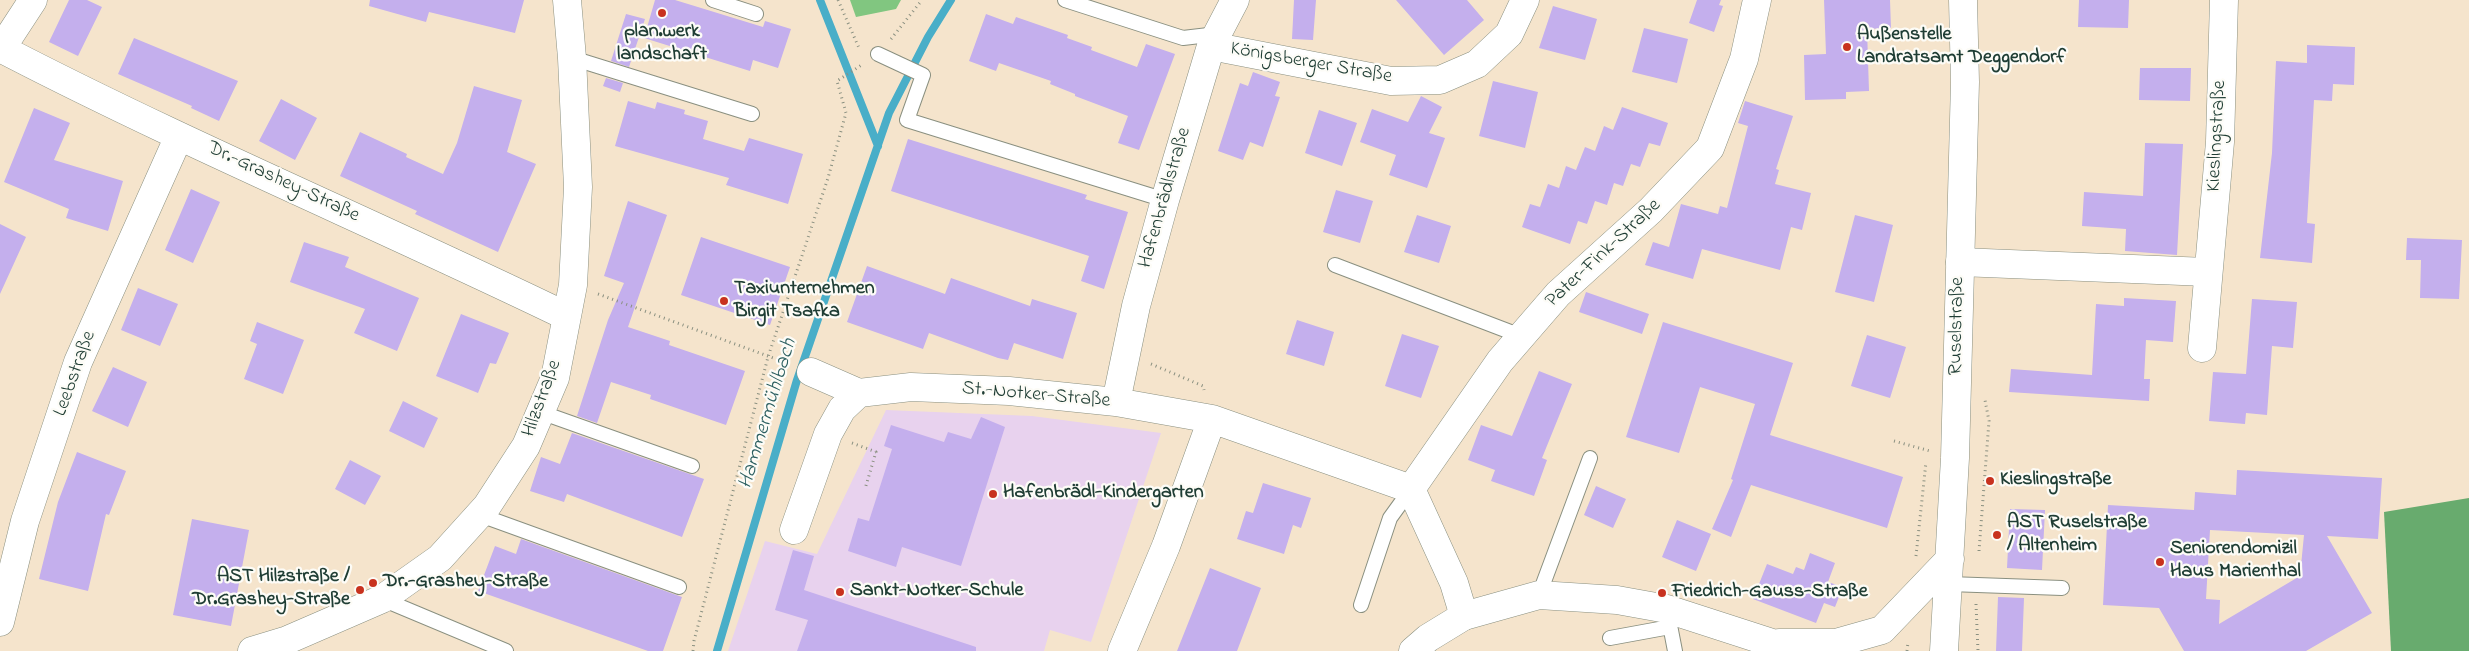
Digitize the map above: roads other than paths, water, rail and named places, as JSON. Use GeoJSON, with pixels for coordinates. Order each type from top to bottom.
{"type":"FeatureCollection","features":[{"type":"Feature","properties":{"kind":"street"},"geometry":{"type":"LineString","coordinates":[[1,48],[33,0]]}},
{"type":"Feature","properties":{"kind":"street","name":"Hilzstraße"},"geometry":{"type":"LineString","coordinates":[[252,651],[285,641],[382,600],[440,558],[480,515],[526,446],[554,378],[573,285],[578,187],[572,58],[567,0]]}},
{"type":"Feature","properties":{"kind":"street","name":"Hafenbrädlstraße"},"geometry":{"type":"LineString","coordinates":[[1116,402],[1131,332],[1165,200],[1214,40],[1235,0]]}},
{"type":"Feature","properties":{"kind":"street","name":"Königsberger Straße"},"geometry":{"type":"LineString","coordinates":[[1214,40],[1391,81],[1440,80],[1477,64],[1509,34],[1525,0]]}},
{"type":"Feature","properties":{"kind":"street","name":"Pater-Fink-Straße"},"geometry":{"type":"LineString","coordinates":[[1411,490],[1500,361],[1521,336],[1558,294],[1651,210],[1710,148],[1744,59],[1757,0]]}},
{"type":"Feature","properties":{"kind":"street","name":"Ruselstraße"},"geometry":{"type":"LineString","coordinates":[[1944,651],[1955,458],[1965,82],[1963,0]]}},
{"type":"Feature","properties":{"kind":"street","name":"Kieslingstraße"},"geometry":{"type":"LineString","coordinates":[[2202,348],[2207,272],[2220,142],[2224,0]]}},
{"type":"Feature","properties":{"kind":"street","name":"Dr.-Grashey-Straße"},"geometry":{"type":"LineString","coordinates":[[1,48],[179,136],[455,262],[566,316]]}},
{"type":"Feature","properties":{"kind":"street","name":"Leebstraße"},"geometry":{"type":"LineString","coordinates":[[0,622],[25,521],[78,362],[179,136]]}},
{"type":"Feature","properties":{"kind":"street"},"geometry":{"type":"LineString","coordinates":[[1960,262],[2207,272]]}},
{"type":"Feature","properties":{"kind":"street"},"geometry":{"type":"LineString","coordinates":[[794,530],[828,434],[842,409],[859,393],[812,372]]}},
{"type":"Feature","properties":{"kind":"street","name":"St.-Notker-Straße"},"geometry":{"type":"LineString","coordinates":[[859,393],[911,387],[1009,391],[1116,402],[1212,419],[1411,490]]}},
{"type":"Feature","properties":{"kind":"street"},"geometry":{"type":"LineString","coordinates":[[1122,651],[1166,546],[1212,419]]}},
{"type":"Feature","properties":{"kind":"street"},"geometry":{"type":"LineString","coordinates":[[1411,490],[1454,583],[1464,616]]}},
{"type":"Feature","properties":{"kind":"street"},"geometry":{"type":"LineString","coordinates":[[1773,647],[1836,643],[1882,630],[1950,572]]}},
{"type":"Feature","properties":{"kind":"street"},"geometry":{"type":"LineString","coordinates":[[1413,651],[1428,638],[1464,616],[1539,595],[1617,600],[1669,618],[1700,618],[1773,647],[1797,651]]}},
{"type":"Feature","properties":{"kind":"lane"},"geometry":{"type":"LineString","coordinates":[[713,0],[756,14]]}},
{"type":"Feature","properties":{"kind":"lane"},"geometry":{"type":"LineString","coordinates":[[1065,0],[1182,38],[1214,40]]}},
{"type":"Feature","properties":{"kind":"lane"},"geometry":{"type":"LineString","coordinates":[[878,54],[923,75],[907,120],[1165,200]]}},
{"type":"Feature","properties":{"kind":"lane"},"geometry":{"type":"LineString","coordinates":[[572,58],[752,114]]}},
{"type":"Feature","properties":{"kind":"lane"},"geometry":{"type":"LineString","coordinates":[[1335,265],[1521,336]]}},
{"type":"Feature","properties":{"kind":"lane"},"geometry":{"type":"LineString","coordinates":[[540,412],[692,466]]}},
{"type":"Feature","properties":{"kind":"lane"},"geometry":{"type":"LineString","coordinates":[[1539,595],[1590,458]]}},
{"type":"Feature","properties":{"kind":"lane"},"geometry":{"type":"LineString","coordinates":[[1361,605],[1390,518],[1411,490]]}},
{"type":"Feature","properties":{"kind":"lane"},"geometry":{"type":"LineString","coordinates":[[480,515],[679,587]]}},
{"type":"Feature","properties":{"kind":"lane"},"geometry":{"type":"LineString","coordinates":[[1950,572],[2062,588]]}},
{"type":"Feature","properties":{"kind":"lane"},"geometry":{"type":"LineString","coordinates":[[382,600],[506,651]]}},
{"type":"Feature","properties":{"kind":"lane"},"geometry":{"type":"LineString","coordinates":[[1610,638],[1669,618],[1675,651]]}},
{"type":"Feature","properties":{"kind":"waterway"},"geometry":{"type":"LineString","coordinates":[[820,0],[878,146]]}},
{"type":"Feature","properties":{"kind":"waterway","name":"Hammermühlbach"},"geometry":{"type":"LineString","coordinates":[[717,651],[797,380],[889,113],[928,37],[951,0]]}},
{"type":"Feature","properties":{"kind":"place","name":"plan.werk landschaft"},"geometry":{"type":"Point","coordinates":[662,13]}},
{"type":"Feature","properties":{"kind":"place","name":"Außenstelle Landratsamt Deggendorf"},"geometry":{"type":"Point","coordinates":[1847,47]}},
{"type":"Feature","properties":{"kind":"place","name":"Taxiunternehmen Birgit Tsafka"},"geometry":{"type":"Point","coordinates":[724,301]}},
{"type":"Feature","properties":{"kind":"place","name":"Kieslingstraße"},"geometry":{"type":"Point","coordinates":[1990,481]}},
{"type":"Feature","properties":{"kind":"place","name":"Hafenbrädl-Kindergarten"},"geometry":{"type":"Point","coordinates":[993,494]}},
{"type":"Feature","properties":{"kind":"place","name":"AST Ruselstraße / Altenheim"},"geometry":{"type":"Point","coordinates":[1997,535]}},
{"type":"Feature","properties":{"kind":"place","name":"Seniorendomizil Haus Marienthal"},"geometry":{"type":"Point","coordinates":[2160,562]}},
{"type":"Feature","properties":{"kind":"place","name":"Dr.-Grashey-Straße"},"geometry":{"type":"Point","coordinates":[373,583]}},
{"type":"Feature","properties":{"kind":"place","name":"AST Hilzstraße / Dr.Grashey-Straße"},"geometry":{"type":"Point","coordinates":[360,590]}},
{"type":"Feature","properties":{"kind":"place","name":"Sankt-Notker-Schule"},"geometry":{"type":"Point","coordinates":[840,592]}},
{"type":"Feature","properties":{"kind":"place","name":"Friedrich-Gauss-Straße"},"geometry":{"type":"Point","coordinates":[1662,593]}}]}
